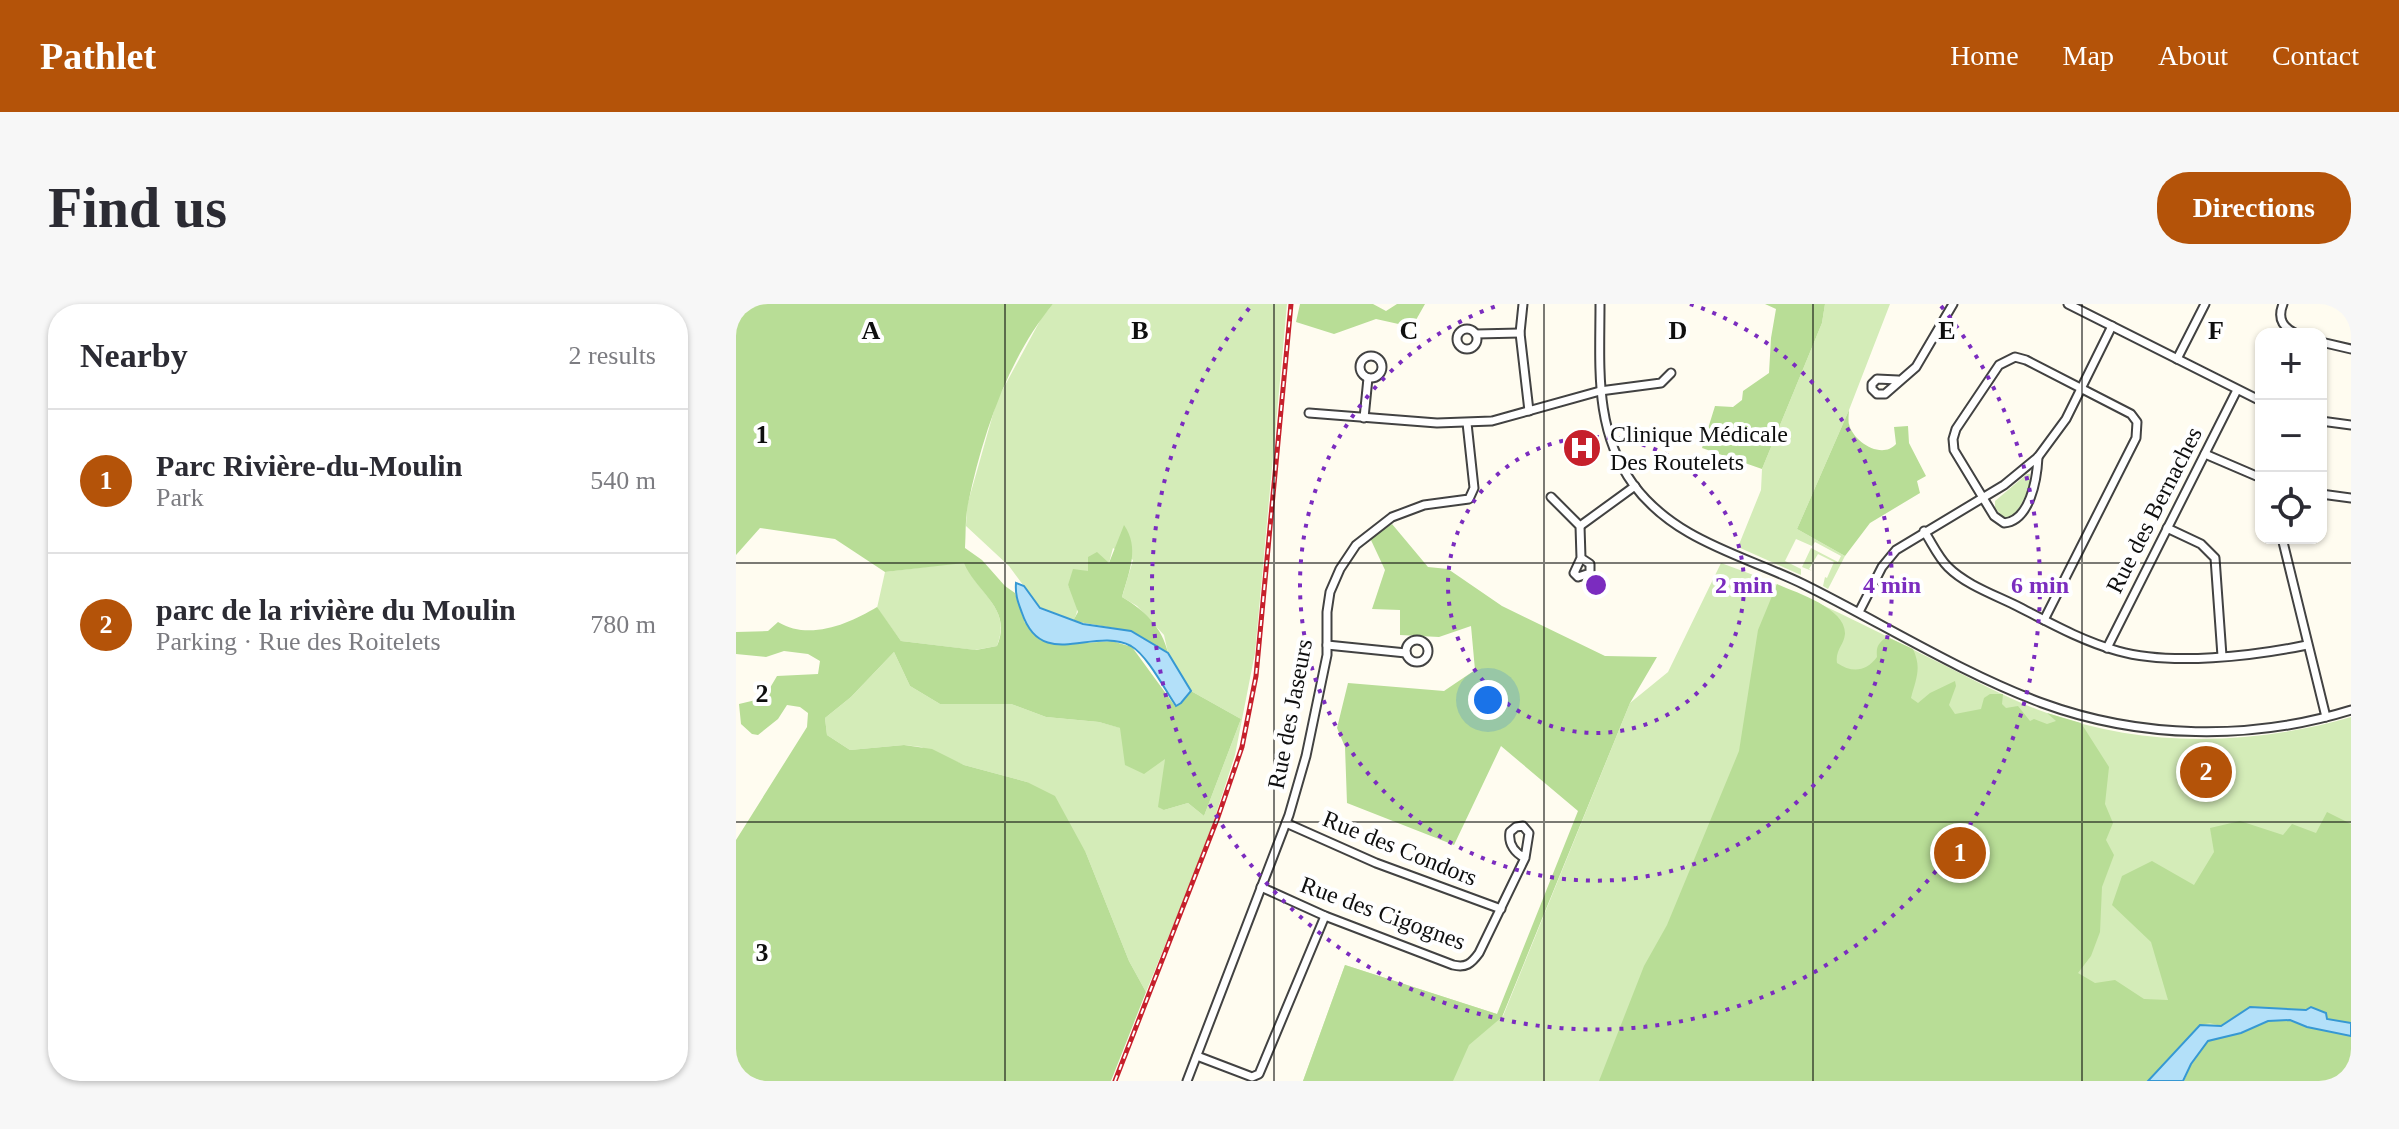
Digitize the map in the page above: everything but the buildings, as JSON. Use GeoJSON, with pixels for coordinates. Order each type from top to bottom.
{"type":"FeatureCollection","features":[{"type":"Feature","properties":{"kind":"street"},"geometry":{"type":"LineString","coordinates":[[1523,304],[1520,333],[1529,411]]}},
{"type":"Feature","properties":{"kind":"street"},"geometry":{"type":"LineString","coordinates":[[1600,304],[1600,391],[1611,447],[1635,486],[1657,511],[1677,528],[1699,540],[1766,567],[2018,693],[2088,717],[2146,727],[2207,732],[2258,729],[2351,710]]}},
{"type":"Feature","properties":{"kind":"street"},"geometry":{"type":"LineString","coordinates":[[1898,380],[1919,362],[1953,304]]}},
{"type":"Feature","properties":{"kind":"street"},"geometry":{"type":"LineString","coordinates":[[2068,304],[2259,400]]}},
{"type":"Feature","properties":{"kind":"street"},"geometry":{"type":"LineString","coordinates":[[2177,359],[2205,304]]}},
{"type":"Feature","properties":{"kind":"street"},"geometry":{"type":"LineString","coordinates":[[2283,304],[2280,317],[2286,328]]}},
{"type":"Feature","properties":{"kind":"street"},"geometry":{"type":"LineString","coordinates":[[1859,612],[1891,555],[1924,531],[2016,476],[2038,457],[2066,419],[2112,326]]}},
{"type":"Feature","properties":{"kind":"street"},"geometry":{"type":"LineString","coordinates":[[1476,334],[1520,333]]}},
{"type":"Feature","properties":{"kind":"street"},"geometry":{"type":"LineString","coordinates":[[2327,343],[2351,349]]}},
{"type":"Feature","properties":{"kind":"street"},"geometry":{"type":"LineString","coordinates":[[2038,457],[2035,484],[2021,514],[2015,520],[2004,523],[1997,520],[1954,450],[1956,429],[1999,365],[2009,359],[2020,358],[2133,416],[2137,422],[2138,433],[2044,620]]}},
{"type":"Feature","properties":{"kind":"street"},"geometry":{"type":"LineString","coordinates":[[1309,413],[1467,423],[1492,421],[1600,391],[1661,383],[1671,373]]}},
{"type":"Feature","properties":{"kind":"street"},"geometry":{"type":"LineString","coordinates":[[1364,418],[1368,378]]}},
{"type":"Feature","properties":{"kind":"street","name":"Rue des Bernaches"},"geometry":{"type":"LineString","coordinates":[[2107,648],[2237,390]]}},
{"type":"Feature","properties":{"kind":"street"},"geometry":{"type":"LineString","coordinates":[[2327,422],[2351,425]]}},
{"type":"Feature","properties":{"kind":"street","name":"Rue des Jaseurs"},"geometry":{"type":"LineString","coordinates":[[1187,1081],[1286,823],[1306,756],[1327,645],[1330,592],[1356,545],[1392,517],[1410,508],[1469,499],[1474,488],[1467,423]]}},
{"type":"Feature","properties":{"kind":"street"},"geometry":{"type":"LineString","coordinates":[[2205,454],[2255,475]]}},
{"type":"Feature","properties":{"kind":"street"},"geometry":{"type":"LineString","coordinates":[[1580,526],[1635,486]]}},
{"type":"Feature","properties":{"kind":"street"},"geometry":{"type":"LineString","coordinates":[[2327,495],[2351,498]]}},
{"type":"Feature","properties":{"kind":"street"},"geometry":{"type":"LineString","coordinates":[[1551,497],[1580,526],[1581,558]]}},
{"type":"Feature","properties":{"kind":"street"},"geometry":{"type":"LineString","coordinates":[[2167,528],[2201,544],[2215,558],[2222,656]]}},
{"type":"Feature","properties":{"kind":"street"},"geometry":{"type":"LineString","coordinates":[[1924,531],[1942,560],[1960,577],[2107,648],[2147,656],[2222,656],[2266,653],[2307,645]]}},
{"type":"Feature","properties":{"kind":"street"},"geometry":{"type":"LineString","coordinates":[[2283,544],[2326,717]]}},
{"type":"Feature","properties":{"kind":"street"},"geometry":{"type":"LineString","coordinates":[[1327,645],[1406,653]]}},
{"type":"Feature","properties":{"kind":"street","name":"Rue des Condors"},"geometry":{"type":"LineString","coordinates":[[1286,823],[1376,863],[1501,909]]}},
{"type":"Feature","properties":{"kind":"street","name":"Rue des Cigognes"},"geometry":{"type":"LineString","coordinates":[[1261,887],[1325,916],[1453,965],[1466,966],[1479,953],[1525,858]]}},
{"type":"Feature","properties":{"kind":"street"},"geometry":{"type":"LineString","coordinates":[[1197,1056],[1252,1077],[1259,1074],[1325,916]]}},
{"type":"Feature","properties":{"kind":"green space"},"geometry":{"type":"Polygon","coordinates":[[[736,304],[1053,304],[1023,348],[989,425],[968,504],[965,548],[982,560],[1015,593],[1025,623],[1085,643],[1112,641],[1132,647],[1175,706],[1191,691],[1241,719],[1204,816],[1188,803],[1164,810],[1158,807],[1165,759],[1144,774],[1125,765],[1120,728],[1099,722],[1046,717],[1011,704],[940,704],[910,686],[894,652],[851,697],[825,718],[827,735],[850,750],[904,745],[932,749],[964,765],[1027,782],[1055,796],[1086,853],[1129,961],[1146,992],[1111,1081],[736,1081],[736,840],[807,727],[808,713],[800,707],[787,705],[778,719],[758,735],[752,734],[741,724],[739,704],[764,698],[777,676],[818,674],[820,661],[808,654],[784,651],[766,657],[736,654],[736,632],[768,631],[778,622],[803,630],[829,628],[877,607],[901,641],[976,650],[997,646],[1001,633],[997,611],[964,563],[885,572],[835,539],[760,528],[736,555],[736,304]]]}},
{"type":"Feature","properties":{"kind":"green space"},"geometry":{"type":"Polygon","coordinates":[[[1053,304],[1287,304],[1255,653],[1235,755],[1207,842],[1146,992],[1129,961],[1086,853],[1027,782],[964,765],[921,747],[904,745],[850,750],[827,735],[825,718],[851,697],[894,652],[910,686],[940,704],[1011,704],[1046,717],[1099,722],[1121,728],[1165,758],[1164,810],[1188,803],[1204,816],[1241,719],[1191,691],[1168,653],[1164,635],[1137,606],[1122,597],[1133,560],[1113,548],[1109,563],[1088,571],[1068,585],[1077,607],[1073,621],[1040,608],[1009,566],[966,526],[967,506],[997,400],[1042,317],[1053,304]]]}},
{"type":"Feature","properties":{"kind":"green space"},"geometry":{"type":"Polygon","coordinates":[[[1300,304],[1373,304],[1386,311],[1397,304],[1425,304],[1412,327],[1376,319],[1334,334],[1296,322],[1300,304]]]}},
{"type":"Feature","properties":{"kind":"green space"},"geometry":{"type":"Polygon","coordinates":[[[1765,304],[1825,304],[1822,323],[1762,469],[1702,448],[1715,406],[1733,407],[1742,400],[1743,391],[1769,373],[1776,309],[1765,304]]]}},
{"type":"Feature","properties":{"kind":"green space"},"geometry":{"type":"Polygon","coordinates":[[[1825,304],[1890,304],[1849,410],[1797,529],[1845,556],[1828,589],[1823,586],[1825,577],[1834,562],[1818,554],[1809,569],[1812,571],[1802,567],[1811,548],[1838,562],[1841,556],[1815,542],[1812,546],[1796,539],[1785,561],[1801,569],[1801,575],[1738,547],[1761,490],[1762,469],[1822,323],[1825,304]]]}},
{"type":"Feature","properties":{"kind":"green space"},"geometry":{"type":"Polygon","coordinates":[[[1849,410],[1849,423],[1856,437],[1876,449],[1883,450],[1896,444],[1894,427],[1908,426],[1909,443],[1926,476],[1917,481],[1920,493],[1870,523],[1845,556],[1797,529],[1849,410]]]}},
{"type":"Feature","properties":{"kind":"green space"},"geometry":{"type":"Polygon","coordinates":[[[2030,474],[2029,486],[2021,504],[2010,518],[2004,518],[1995,508],[1995,501],[2030,474]]]}},
{"type":"Feature","properties":{"kind":"green space"},"geometry":{"type":"Polygon","coordinates":[[[1392,524],[1428,567],[1448,569],[1502,606],[1605,656],[1657,657],[1630,703],[1502,1017],[1469,1045],[1453,1081],[1303,1081],[1345,965],[1497,1014],[1578,811],[1501,746],[1454,845],[1347,803],[1345,747],[1337,728],[1348,683],[1444,691],[1475,670],[1471,626],[1439,637],[1400,635],[1400,610],[1372,609],[1385,570],[1370,538],[1392,524]]]}},
{"type":"Feature","properties":{"kind":"green space"},"geometry":{"type":"Polygon","coordinates":[[[1124,525],[1132,551],[1122,597],[1151,620],[1168,653],[1131,631],[1073,621],[1078,612],[1068,585],[1073,569],[1088,571],[1088,557],[1097,552],[1109,563],[1124,525]]]}},
{"type":"Feature","properties":{"kind":"green space"},"geometry":{"type":"Polygon","coordinates":[[[965,562],[997,611],[1001,633],[997,646],[975,650],[901,641],[877,608],[885,572],[965,562]]]}},
{"type":"Feature","properties":{"kind":"green space"},"geometry":{"type":"Polygon","coordinates":[[[1721,563],[1833,610],[2020,702],[2084,724],[2160,737],[2237,738],[2313,727],[2351,717],[2351,1023],[2240,1011],[2148,1081],[1303,1081],[1345,965],[1503,1016],[1630,703],[1668,672],[1721,563]]]}},
{"type":"Feature","properties":{"kind":"green space"},"geometry":{"type":"Polygon","coordinates":[[[1777,584],[1808,597],[1838,616],[1845,634],[1837,663],[1843,666],[1858,669],[1868,666],[1877,657],[1877,648],[1887,637],[1913,649],[1918,668],[1911,698],[1918,703],[1930,693],[1955,681],[1949,705],[1955,714],[1981,709],[1984,698],[1990,694],[2003,694],[2002,704],[2006,708],[2018,706],[2030,721],[2034,719],[2047,724],[2056,721],[2047,713],[2081,723],[2109,767],[2105,804],[2113,823],[2106,840],[2114,855],[2102,887],[2100,932],[2091,956],[2078,973],[2095,983],[2115,980],[2144,999],[2168,1000],[2151,942],[2112,905],[2122,876],[2152,861],[2194,885],[2214,852],[2210,828],[2240,821],[2283,835],[2292,824],[2316,833],[2327,812],[2351,824],[2351,1023],[2327,1019],[2307,1010],[2250,1007],[2221,1026],[2210,1023],[2200,1025],[2148,1081],[1599,1081],[1644,966],[1667,925],[1739,751],[1758,630],[1777,584]]]}},
{"type":"Feature","properties":{"kind":"green space"},"geometry":{"type":"Polygon","coordinates":[[[2290,1020],[2307,1027],[2351,1036],[2351,1081],[2184,1081],[2191,1064],[2208,1041],[2241,1033],[2268,1021],[2290,1020]]]}},
{"type":"Feature","properties":{"kind":"water"},"geometry":{"type":"Polygon","coordinates":[[[1016,583],[1024,586],[1040,608],[1083,624],[1131,631],[1168,653],[1191,691],[1176,706],[1149,665],[1131,646],[1116,641],[1055,644],[1042,640],[1031,631],[1022,613],[1016,583]]]}},
{"type":"Feature","properties":{"kind":"water"},"geometry":{"type":"Polygon","coordinates":[[[2250,1007],[2306,1010],[2311,1007],[2326,1013],[2327,1019],[2351,1023],[2351,1036],[2307,1027],[2290,1020],[2268,1021],[2241,1033],[2208,1041],[2183,1081],[2148,1081],[2200,1025],[2221,1026],[2250,1007]]]}},
{"type":"Feature","properties":{"kind":"railway"},"geometry":{"type":"LineString","coordinates":[[1115,1081],[1218,817],[1242,747],[1256,676],[1291,304]]}},
{"type":"Feature","properties":{"kind":"place","name":"Clinique Médicale Des Routelets"},"geometry":{"type":"Point","coordinates":[1582,448]}},
{"type":"Feature","properties":{"kind":"place","name":"parc de la rivière du Moulin"},"geometry":{"type":"Point","coordinates":[2206,772]}},
{"type":"Feature","properties":{"kind":"place","name":"Parc Rivière-du-Moulin"},"geometry":{"type":"Point","coordinates":[1960,853]}}]}
